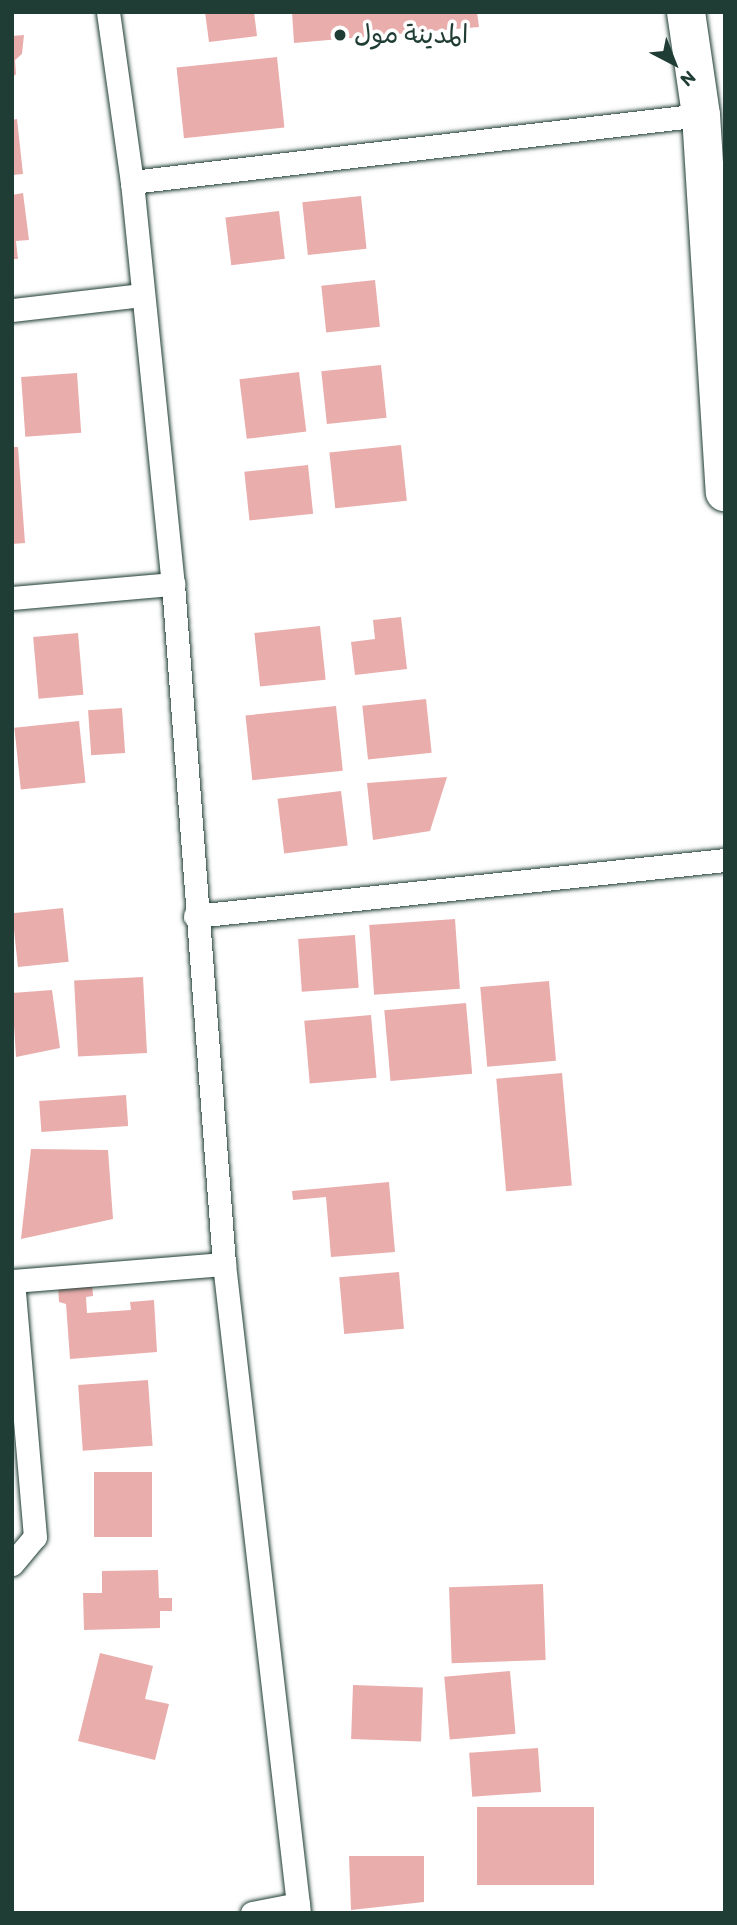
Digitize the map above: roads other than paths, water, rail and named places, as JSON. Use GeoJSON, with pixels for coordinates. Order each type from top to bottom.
{"type":"FeatureCollection","features":[{"type":"Feature","properties":{"kind":"highway"},"geometry":{"type":"LineString","coordinates":[[686,12],[701,115],[721,373],[725,492]]}},
{"type":"Feature","properties":{"kind":"street"},"geometry":{"type":"LineString","coordinates":[[108,12],[132,182],[141,295],[173,584],[195,916],[224,1264],[298,1908],[252,1913]]}},
{"type":"Feature","properties":{"kind":"street"},"geometry":{"type":"LineString","coordinates":[[132,182],[701,115]]}},
{"type":"Feature","properties":{"kind":"street"},"geometry":{"type":"LineString","coordinates":[[12,310],[141,295]]}},
{"type":"Feature","properties":{"kind":"street"},"geometry":{"type":"LineString","coordinates":[[12,598],[173,584]]}},
{"type":"Feature","properties":{"kind":"street"},"geometry":{"type":"LineString","coordinates":[[195,916],[725,860]]}},
{"type":"Feature","properties":{"kind":"street"},"geometry":{"type":"LineString","coordinates":[[12,1564],[36,1537],[13,1281],[224,1264]]}},
{"type":"Feature","properties":{"kind":"place","name":"المدينة مول"},"geometry":{"type":"Point","coordinates":[340,35]}}]}
